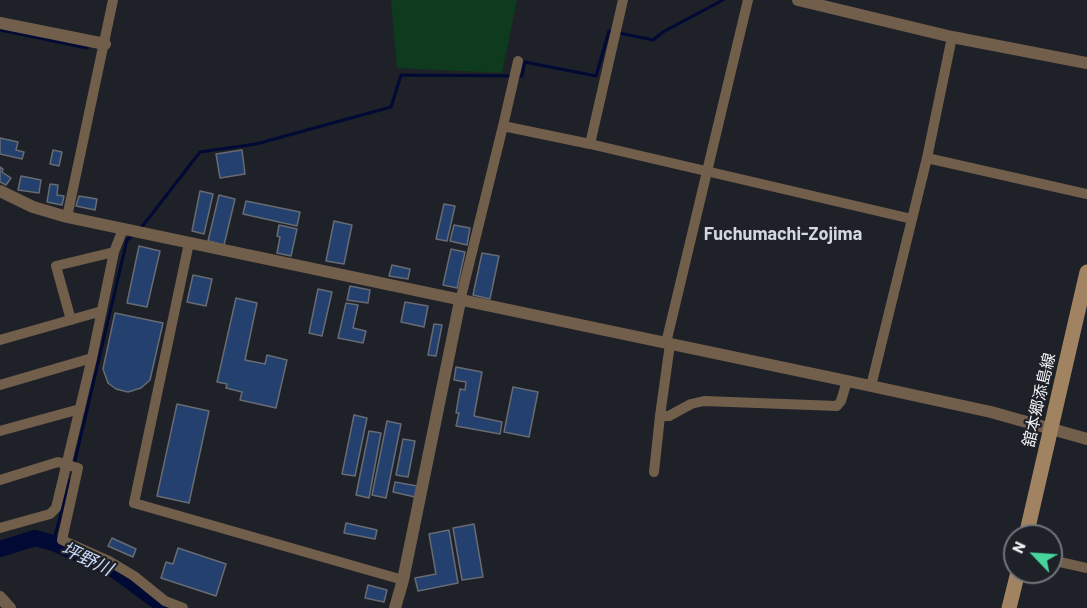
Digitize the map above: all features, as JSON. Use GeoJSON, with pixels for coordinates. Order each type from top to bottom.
{"type":"FeatureCollection","features":[{"type":"Feature","properties":{"kind":"main road","name":"舘本郷添島線"},"geometry":{"type":"LineString","coordinates":[[1029,524],[1087,272]]}},
{"type":"Feature","properties":{"kind":"main road"},"geometry":{"type":"LineString","coordinates":[[1009,608],[1015,584]]}},
{"type":"Feature","properties":{"kind":"street"},"geometry":{"type":"LineString","coordinates":[[67,217],[113,0]]}},
{"type":"Feature","properties":{"kind":"street"},"geometry":{"type":"LineString","coordinates":[[590,144],[623,0]]}},
{"type":"Feature","properties":{"kind":"street"},"geometry":{"type":"LineString","coordinates":[[654,472],[668,343],[748,0]]}},
{"type":"Feature","properties":{"kind":"street"},"geometry":{"type":"LineString","coordinates":[[802,0],[952,37],[1087,63]]}},
{"type":"Feature","properties":{"kind":"street"},"geometry":{"type":"LineString","coordinates":[[0,23],[105,44]]}},
{"type":"Feature","properties":{"kind":"street"},"geometry":{"type":"LineString","coordinates":[[872,386],[927,158],[952,37]]}},
{"type":"Feature","properties":{"kind":"street"},"geometry":{"type":"LineString","coordinates":[[395,608],[403,580],[459,301],[518,62]]}},
{"type":"Feature","properties":{"kind":"street"},"geometry":{"type":"LineString","coordinates":[[503,126],[708,170],[912,219]]}},
{"type":"Feature","properties":{"kind":"street"},"geometry":{"type":"LineString","coordinates":[[927,158],[1087,195]]}},
{"type":"Feature","properties":{"kind":"street"},"geometry":{"type":"LineString","coordinates":[[0,191],[33,207],[67,217],[872,386],[991,412],[1087,439]]}},
{"type":"Feature","properties":{"kind":"street"},"geometry":{"type":"LineString","coordinates":[[0,528],[50,514],[56,508],[92,358],[114,252],[123,229]]}},
{"type":"Feature","properties":{"kind":"street"},"geometry":{"type":"LineString","coordinates":[[189,243],[134,503],[403,580]]}},
{"type":"Feature","properties":{"kind":"street"},"geometry":{"type":"LineString","coordinates":[[71,320],[56,266],[114,252]]}},
{"type":"Feature","properties":{"kind":"street"},"geometry":{"type":"LineString","coordinates":[[0,340],[102,311]]}},
{"type":"Feature","properties":{"kind":"street"},"geometry":{"type":"LineString","coordinates":[[0,385],[92,358]]}},
{"type":"Feature","properties":{"kind":"street"},"geometry":{"type":"LineString","coordinates":[[660,416],[669,416],[691,404],[704,401],[837,406],[841,401],[847,381]]}},
{"type":"Feature","properties":{"kind":"street"},"geometry":{"type":"LineString","coordinates":[[0,431],[80,409]]}},
{"type":"Feature","properties":{"kind":"street"},"geometry":{"type":"LineString","coordinates":[[0,480],[58,462],[78,468],[62,540],[109,561],[134,576],[165,600],[183,608]]}},
{"type":"Feature","properties":{"kind":"street"},"geometry":{"type":"LineString","coordinates":[[1063,563],[1087,568]]}},
{"type":"Feature","properties":{"kind":"street"},"geometry":{"type":"LineString","coordinates":[[0,597],[10,608]]}},
{"type":"Feature","properties":{"kind":"green space"},"geometry":{"type":"Polygon","coordinates":[[[391,0],[517,0],[502,73],[397,68],[391,0]]]}},
{"type":"Feature","properties":{"kind":"building"},"geometry":{"type":"Polygon","coordinates":[[[0,138],[18,142],[16,150],[24,152],[22,159],[0,154],[0,138]]]}},
{"type":"Feature","properties":{"kind":"building"},"geometry":{"type":"Polygon","coordinates":[[[53,150],[62,152],[59,166],[50,164],[53,150]]]}},
{"type":"Feature","properties":{"kind":"building"},"geometry":{"type":"Polygon","coordinates":[[[242,150],[245,174],[220,178],[216,154],[242,150]]]}},
{"type":"Feature","properties":{"kind":"building"},"geometry":{"type":"Polygon","coordinates":[[[0,167],[3,169],[2,172],[11,178],[6,185],[0,182],[0,167]]]}},
{"type":"Feature","properties":{"kind":"building"},"geometry":{"type":"Polygon","coordinates":[[[21,176],[41,180],[39,193],[18,190],[21,176]]]}},
{"type":"Feature","properties":{"kind":"building"},"geometry":{"type":"Polygon","coordinates":[[[50,184],[58,185],[57,195],[64,196],[62,205],[47,202],[50,184]]]}},
{"type":"Feature","properties":{"kind":"building"},"geometry":{"type":"Polygon","coordinates":[[[200,191],[213,194],[204,234],[192,231],[200,191]]]}},
{"type":"Feature","properties":{"kind":"building"},"geometry":{"type":"Polygon","coordinates":[[[219,195],[235,199],[224,245],[208,241],[219,195]]]}},
{"type":"Feature","properties":{"kind":"building"},"geometry":{"type":"Polygon","coordinates":[[[79,196],[97,199],[95,210],[76,206],[79,196]]]}},
{"type":"Feature","properties":{"kind":"building"},"geometry":{"type":"Polygon","coordinates":[[[246,201],[300,212],[297,226],[243,214],[246,201]]]}},
{"type":"Feature","properties":{"kind":"building"},"geometry":{"type":"Polygon","coordinates":[[[444,204],[455,206],[447,241],[436,239],[444,204]]]}},
{"type":"Feature","properties":{"kind":"building"},"geometry":{"type":"Polygon","coordinates":[[[334,221],[352,225],[344,264],[326,261],[334,221]]]}},
{"type":"Feature","properties":{"kind":"building"},"geometry":{"type":"Polygon","coordinates":[[[279,225],[297,229],[291,256],[277,253],[280,237],[277,236],[279,225]]]}},
{"type":"Feature","properties":{"kind":"building"},"geometry":{"type":"Polygon","coordinates":[[[454,225],[470,228],[467,245],[450,241],[454,225]]]}},
{"type":"Feature","properties":{"kind":"building"},"geometry":{"type":"Polygon","coordinates":[[[139,246],[160,251],[147,307],[127,303],[139,246]]]}},
{"type":"Feature","properties":{"kind":"building"},"geometry":{"type":"Polygon","coordinates":[[[451,249],[465,252],[457,288],[443,285],[451,249]]]}},
{"type":"Feature","properties":{"kind":"building"},"geometry":{"type":"Polygon","coordinates":[[[482,253],[499,256],[490,299],[473,295],[482,253]]]}},
{"type":"Feature","properties":{"kind":"building"},"geometry":{"type":"Polygon","coordinates":[[[392,265],[410,269],[408,279],[389,276],[392,265]]]}},
{"type":"Feature","properties":{"kind":"building"},"geometry":{"type":"Polygon","coordinates":[[[193,275],[212,279],[206,306],[187,302],[193,275]]]}},
{"type":"Feature","properties":{"kind":"building"},"geometry":{"type":"Polygon","coordinates":[[[350,286],[370,290],[368,303],[347,300],[350,286]]]}},
{"type":"Feature","properties":{"kind":"building"},"geometry":{"type":"Polygon","coordinates":[[[318,289],[332,292],[322,336],[309,333],[318,289]]]}},
{"type":"Feature","properties":{"kind":"building"},"geometry":{"type":"Polygon","coordinates":[[[236,298],[257,303],[245,360],[265,364],[267,355],[287,360],[276,408],[240,400],[242,392],[226,388],[227,384],[217,382],[236,298]]]}},
{"type":"Feature","properties":{"kind":"building"},"geometry":{"type":"Polygon","coordinates":[[[405,302],[428,306],[424,327],[401,322],[405,302]]]}},
{"type":"Feature","properties":{"kind":"building"},"geometry":{"type":"Polygon","coordinates":[[[346,303],[358,305],[353,328],[366,331],[363,343],[338,338],[346,303]]]}},
{"type":"Feature","properties":{"kind":"building"},"geometry":{"type":"Polygon","coordinates":[[[115,313],[163,323],[150,380],[141,388],[128,392],[116,389],[108,383],[103,369],[115,313]]]}},
{"type":"Feature","properties":{"kind":"building"},"geometry":{"type":"Polygon","coordinates":[[[434,324],[442,325],[436,356],[428,355],[434,324]]]}},
{"type":"Feature","properties":{"kind":"building"},"geometry":{"type":"Polygon","coordinates":[[[456,367],[482,372],[474,416],[502,422],[500,434],[456,426],[460,389],[465,390],[466,382],[454,380],[456,367]]]}},
{"type":"Feature","properties":{"kind":"building"},"geometry":{"type":"Polygon","coordinates":[[[513,387],[538,392],[529,437],[504,432],[513,387]]]}},
{"type":"Feature","properties":{"kind":"building"},"geometry":{"type":"Polygon","coordinates":[[[177,404],[209,411],[189,503],[157,496],[177,404]]]}},
{"type":"Feature","properties":{"kind":"building"},"geometry":{"type":"Polygon","coordinates":[[[354,415],[367,418],[355,476],[342,474],[354,415]]]}},
{"type":"Feature","properties":{"kind":"building"},"geometry":{"type":"Polygon","coordinates":[[[387,421],[401,424],[386,498],[372,495],[387,421]]]}},
{"type":"Feature","properties":{"kind":"building"},"geometry":{"type":"Polygon","coordinates":[[[369,431],[381,433],[369,498],[356,495],[369,431]]]}},
{"type":"Feature","properties":{"kind":"building"},"geometry":{"type":"Polygon","coordinates":[[[403,439],[415,441],[408,477],[396,475],[403,439]]]}},
{"type":"Feature","properties":{"kind":"building"},"geometry":{"type":"Polygon","coordinates":[[[395,482],[417,486],[415,497],[393,492],[395,482]]]}},
{"type":"Feature","properties":{"kind":"building"},"geometry":{"type":"Polygon","coordinates":[[[346,523],[377,530],[375,539],[344,533],[346,523]]]}},
{"type":"Feature","properties":{"kind":"building"},"geometry":{"type":"Polygon","coordinates":[[[474,524],[483,577],[462,580],[453,528],[474,524]]]}},
{"type":"Feature","properties":{"kind":"building"},"geometry":{"type":"Polygon","coordinates":[[[449,530],[458,583],[418,591],[415,578],[436,574],[429,534],[449,530]]]}},
{"type":"Feature","properties":{"kind":"building"},"geometry":{"type":"Polygon","coordinates":[[[112,538],[136,549],[133,557],[108,546],[112,538]]]}},
{"type":"Feature","properties":{"kind":"building"},"geometry":{"type":"Polygon","coordinates":[[[178,548],[226,564],[216,596],[161,578],[166,562],[173,564],[178,548]]]}},
{"type":"Feature","properties":{"kind":"building"},"geometry":{"type":"Polygon","coordinates":[[[368,585],[387,590],[384,602],[365,598],[368,585]]]}},
{"type":"Feature","properties":{"kind":"waterway"},"geometry":{"type":"LineString","coordinates":[[619,33],[653,40],[663,32],[723,0]]}},
{"type":"Feature","properties":{"kind":"waterway"},"geometry":{"type":"LineString","coordinates":[[0,30],[87,48]]}},
{"type":"Feature","properties":{"kind":"waterway"},"geometry":{"type":"LineString","coordinates":[[141,228],[200,152],[256,144],[391,107],[401,75],[522,76],[525,62],[596,76],[609,31],[613,32]]}},
{"type":"Feature","properties":{"kind":"waterway"},"geometry":{"type":"LineString","coordinates":[[74,465],[127,240],[134,234]]}},
{"type":"Feature","properties":{"kind":"waterway"},"geometry":{"type":"LineString","coordinates":[[53,543],[70,480]]}},
{"type":"Feature","properties":{"kind":"waterway","name":"坪野川"},"geometry":{"type":"LineString","coordinates":[[0,549],[35,538],[53,543],[116,571],[166,608]]}},
{"type":"Feature","properties":{"kind":"district","name":"Fuchumachi-Zojima"},"geometry":{"type":"Point","coordinates":[783,234]}}]}
